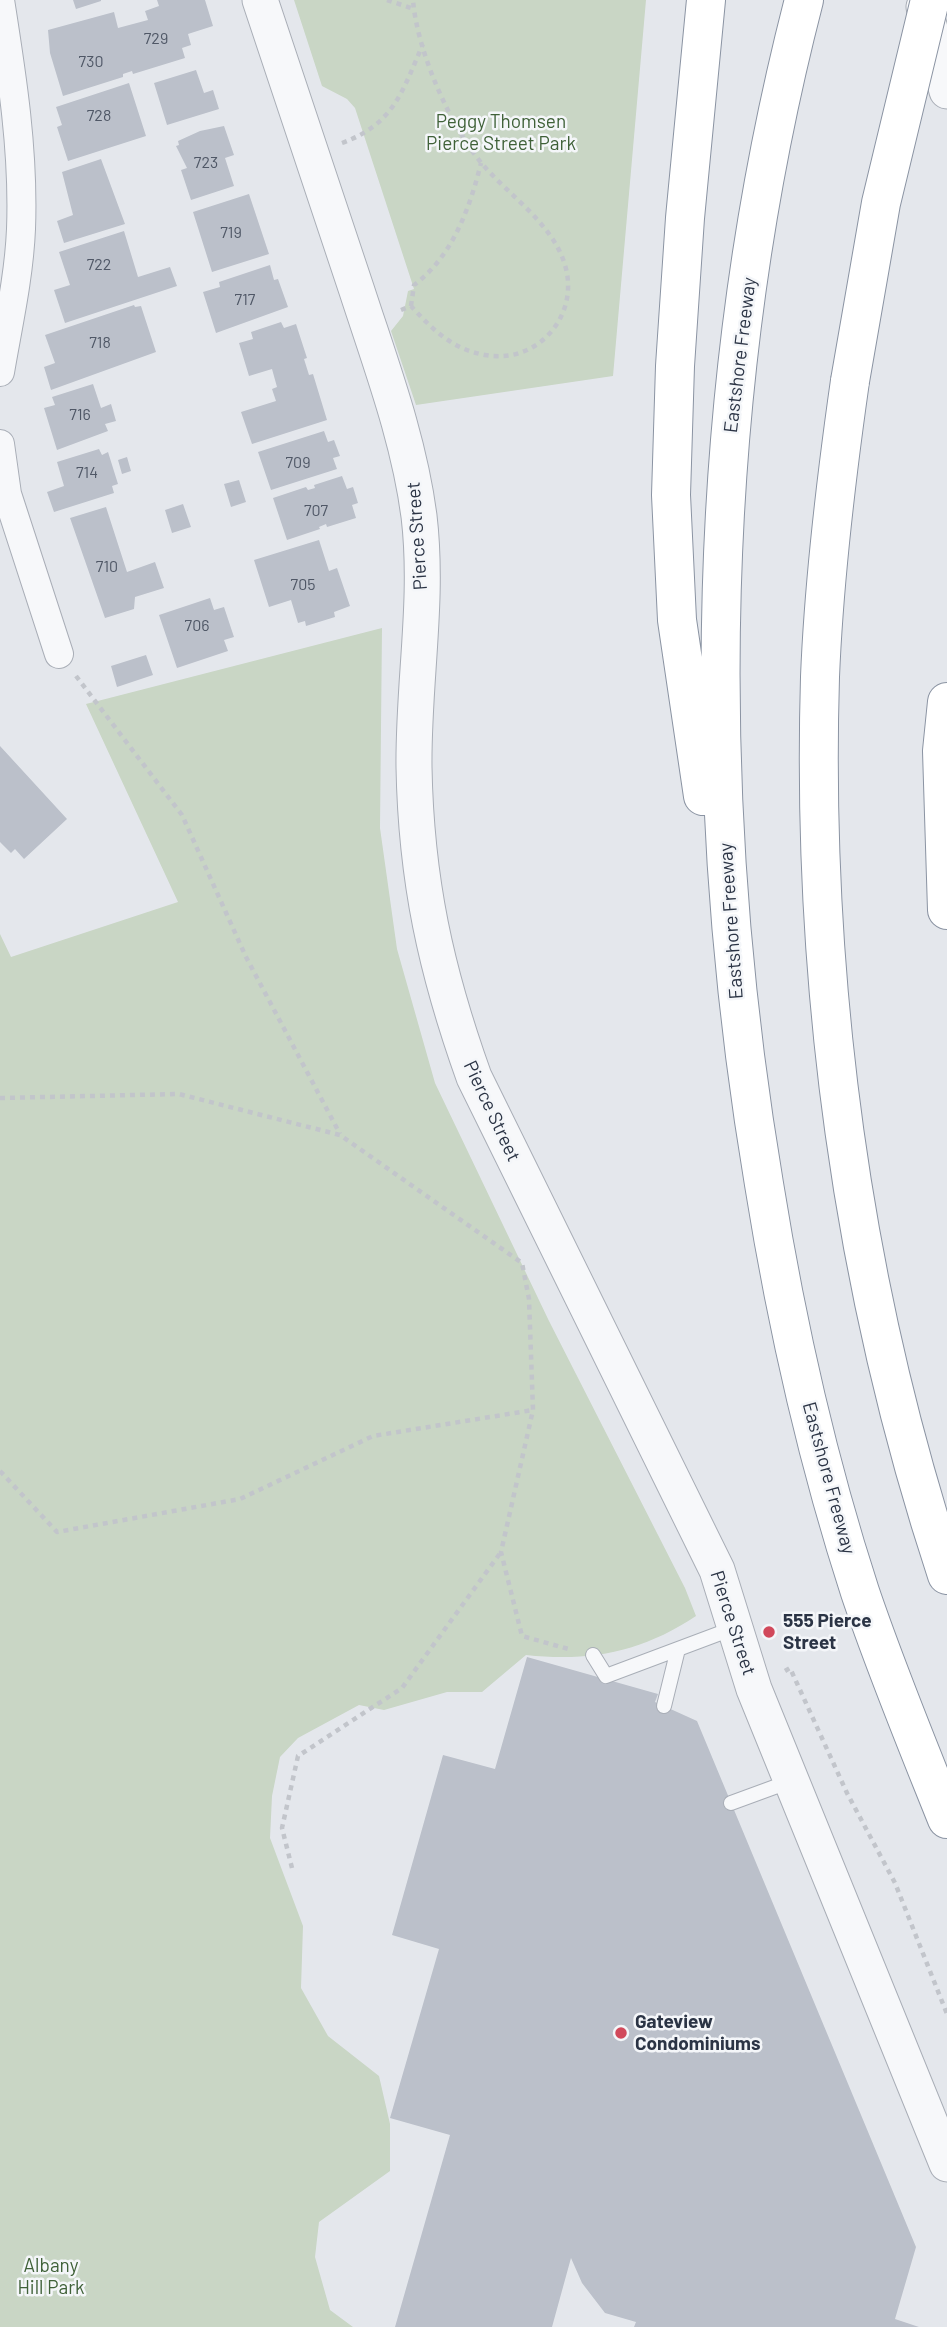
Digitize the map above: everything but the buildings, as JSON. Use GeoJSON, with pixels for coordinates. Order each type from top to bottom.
{"type":"FeatureCollection","features":[{"type":"Feature","properties":{"kind":"highway"},"geometry":{"type":"LineString","coordinates":[[706,0],[675,366],[671,495],[677,620],[746,1067]]}},
{"type":"Feature","properties":{"kind":"highway","name":"Eastshore Freeway"},"geometry":{"type":"LineString","coordinates":[[804,0],[766,173],[736,374],[724,536],[721,689],[729,914],[746,1067],[783,1292],[833,1498],[860,1591],[947,1819]]}},
{"type":"Feature","properties":{"kind":"highway"},"geometry":{"type":"LineString","coordinates":[[930,0],[881,203],[850,381],[831,523],[821,675],[820,822],[828,970],[843,1122],[871,1284],[901,1418],[947,1575]]}},
{"type":"Feature","properties":{"kind":"highway"},"geometry":{"type":"LineString","coordinates":[[947,702],[944,737],[947,910]]}},
{"type":"Feature","properties":{"kind":"street"},"geometry":{"type":"LineString","coordinates":[[0,0],[13,82],[22,174],[18,272],[0,372]]}},
{"type":"Feature","properties":{"kind":"street","name":"Pierce Street"},"geometry":{"type":"LineString","coordinates":[[260,0],[411,464],[419,519],[422,575],[414,765],[418,844],[427,916],[447,1003],[474,1077],[717,1570],[754,1689],[947,2164]]}},
{"type":"Feature","properties":{"kind":"street"},"geometry":{"type":"LineString","coordinates":[[922,0],[947,92]]}},
{"type":"Feature","properties":{"kind":"street"},"geometry":{"type":"LineString","coordinates":[[0,444],[7,494],[59,654]]}},
{"type":"Feature","properties":{"kind":"lane"},"geometry":{"type":"LineString","coordinates":[[593,1655],[606,1676],[734,1628]]}},
{"type":"Feature","properties":{"kind":"lane"},"geometry":{"type":"LineString","coordinates":[[664,1706],[678,1649]]}},
{"type":"Feature","properties":{"kind":"lane"},"geometry":{"type":"LineString","coordinates":[[731,1803],[791,1781]]}},
{"type":"Feature","properties":{"kind":"path"},"geometry":{"type":"LineString","coordinates":[[387,0],[414,9]]}},
{"type":"Feature","properties":{"kind":"path"},"geometry":{"type":"LineString","coordinates":[[411,306],[440,336],[467,352],[495,357],[517,354],[537,347],[552,335],[561,318],[566,288],[565,263],[551,238],[481,163],[449,110],[423,43],[413,0]]}},
{"type":"Feature","properties":{"kind":"path"},"geometry":{"type":"LineString","coordinates":[[311,154],[366,134],[388,116],[403,91],[423,43]]}},
{"type":"Feature","properties":{"kind":"path"},"geometry":{"type":"LineString","coordinates":[[411,306],[414,285],[430,273],[471,204],[481,163]]}},
{"type":"Feature","properties":{"kind":"path"},"geometry":{"type":"LineString","coordinates":[[367,323],[411,306]]}},
{"type":"Feature","properties":{"kind":"path"},"geometry":{"type":"LineString","coordinates":[[59,654],[181,815],[246,957],[340,1135]]}},
{"type":"Feature","properties":{"kind":"path"},"geometry":{"type":"LineString","coordinates":[[0,1098],[179,1094],[340,1135],[522,1263],[529,1299],[533,1410],[501,1552],[402,1688],[298,1756],[282,1828],[292,1868]]}},
{"type":"Feature","properties":{"kind":"path"},"geometry":{"type":"LineString","coordinates":[[0,1471],[57,1532],[240,1499],[373,1436],[533,1410]]}},
{"type":"Feature","properties":{"kind":"path"},"geometry":{"type":"LineString","coordinates":[[501,1552],[522,1636],[593,1655]]}},
{"type":"Feature","properties":{"kind":"path"},"geometry":{"type":"LineString","coordinates":[[754,1689],[790,1668],[847,1793],[895,1883],[947,2014]]}},
{"type":"Feature","properties":{"kind":"green space","name":"Peggy Thomsen Pierce Street Park"},"geometry":{"type":"Polygon","coordinates":[[[294,0],[646,0],[613,376],[416,405],[391,331],[403,316],[408,291],[414,289],[355,108],[347,99],[322,86],[294,0]]]}},
{"type":"Feature","properties":{"kind":"green space","name":"Albany Hill Park"},"geometry":{"type":"Polygon","coordinates":[[[382,628],[380,828],[397,949],[435,1083],[549,1321],[685,1588],[696,1616],[656,1638],[615,1652],[572,1657],[526,1655],[482,1692],[447,1692],[384,1710],[359,1705],[298,1738],[280,1757],[272,1796],[270,1838],[303,1926],[301,1988],[328,2036],[379,2076],[390,2124],[390,2171],[319,2222],[315,2257],[330,2310],[353,2327],[0,2327],[0,934],[11,957],[178,902],[86,704],[382,628]]]}},
{"type":"Feature","properties":{"kind":"place","name":"555 Pierce Street"},"geometry":{"type":"Point","coordinates":[769,1632]}},
{"type":"Feature","properties":{"kind":"place","name":"Gateview Condominiums"},"geometry":{"type":"Point","coordinates":[621,2033]}}]}
